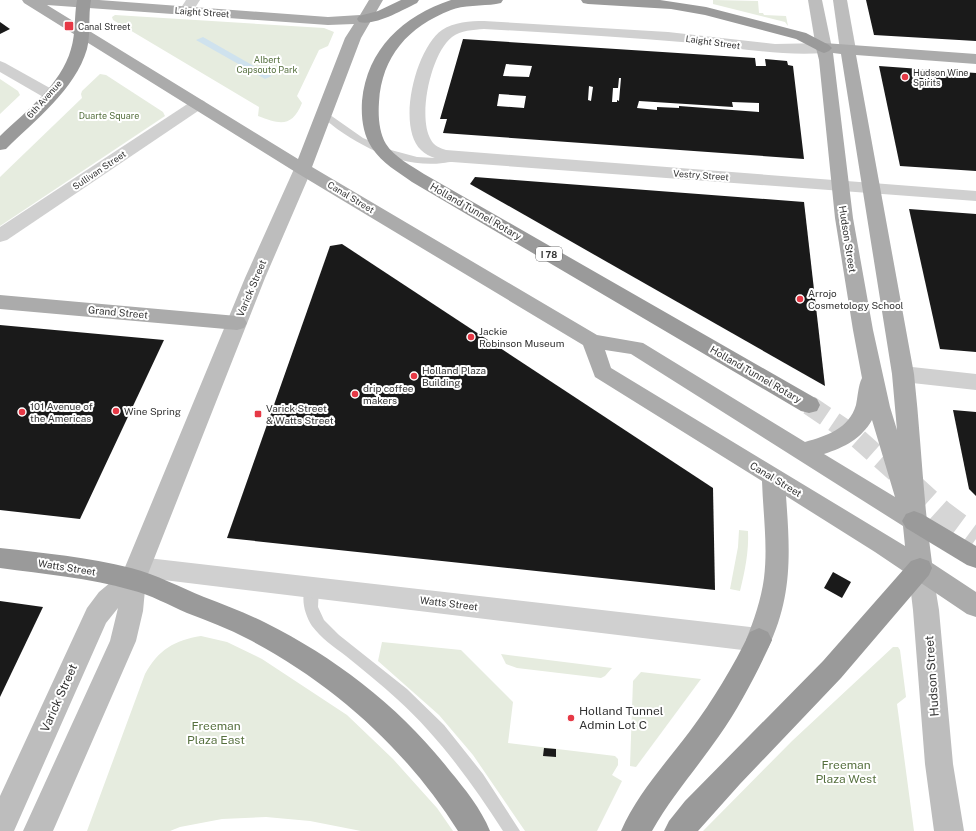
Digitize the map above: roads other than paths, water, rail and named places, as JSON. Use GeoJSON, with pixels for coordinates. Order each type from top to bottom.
{"type":"FeatureCollection","features":[{"type":"Feature","properties":{"kind":"highway"},"geometry":{"type":"LineString","coordinates":[[364,19],[383,14],[412,0]]}},
{"type":"Feature","properties":{"kind":"highway"},"geometry":{"type":"LineString","coordinates":[[456,3],[496,0]]}},
{"type":"Feature","properties":{"kind":"highway"},"geometry":{"type":"LineString","coordinates":[[588,0],[671,5],[706,11],[801,36],[824,48]]}},
{"type":"Feature","properties":{"kind":"highway","name":"6th Avenue"},"geometry":{"type":"LineString","coordinates":[[0,145],[51,95],[72,66],[79,50],[84,2]]}},
{"type":"Feature","properties":{"kind":"highway","name":"Holland Tunnel Rotary"},"geometry":{"type":"LineString","coordinates":[[456,3],[420,19],[402,32],[386,52],[376,72],[371,92],[370,114],[374,134],[383,151],[418,178],[809,405]]}},
{"type":"Feature","properties":{"kind":"highway","name":"Canal Street"},"geometry":{"type":"LineString","coordinates":[[914,521],[976,558]]}},
{"type":"Feature","properties":{"kind":"highway","name":"Watts Street"},"geometry":{"type":"LineString","coordinates":[[0,558],[79,568],[136,573]]}},
{"type":"Feature","properties":{"kind":"highway"},"geometry":{"type":"LineString","coordinates":[[679,831],[707,797],[839,662],[920,568]]}},
{"type":"Feature","properties":{"kind":"highway"},"geometry":{"type":"LineString","coordinates":[[136,573],[257,631],[344,685],[388,723],[414,749],[440,781],[475,831]]}},
{"type":"Feature","properties":{"kind":"highway"},"geometry":{"type":"LineString","coordinates":[[636,831],[661,791],[727,701],[744,673],[759,640]]}},
{"type":"Feature","properties":{"kind":"main road","name":"Canal Street"},"geometry":{"type":"LineString","coordinates":[[29,0],[303,169],[592,341],[636,348],[914,521]]}},
{"type":"Feature","properties":{"kind":"main road","name":"Laight Street"},"geometry":{"type":"LineString","coordinates":[[40,0],[189,6],[334,21],[364,19]]}},
{"type":"Feature","properties":{"kind":"main road","name":"Varick Street"},"geometry":{"type":"LineString","coordinates":[[38,831],[122,641],[130,611],[136,573],[237,323],[303,169],[353,38],[376,0]]}},
{"type":"Feature","properties":{"kind":"main road","name":"Hudson Street"},"geometry":{"type":"LineString","coordinates":[[815,0],[827,60],[844,218],[871,371],[879,407],[914,521]]}},
{"type":"Feature","properties":{"kind":"main road","name":"Hudson Street"},"geometry":{"type":"LineString","coordinates":[[840,0],[870,188],[903,374],[907,409],[914,521],[926,610],[939,764],[949,831]]}},
{"type":"Feature","properties":{"kind":"main road","name":"Laight Street"},"geometry":{"type":"LineString","coordinates":[[824,48],[976,59]]}},
{"type":"Feature","properties":{"kind":"main road","name":"Grand Street"},"geometry":{"type":"LineString","coordinates":[[0,302],[237,323]]}},
{"type":"Feature","properties":{"kind":"main road","name":"Canal Street"},"geometry":{"type":"LineString","coordinates":[[592,341],[602,372],[773,478],[821,505],[920,568],[976,606]]}},
{"type":"Feature","properties":{"kind":"main road"},"geometry":{"type":"LineString","coordinates":[[801,452],[838,442],[853,430],[863,417],[867,406],[871,371]]}},
{"type":"Feature","properties":{"kind":"main road"},"geometry":{"type":"LineString","coordinates":[[759,640],[769,614],[777,568],[773,478]]}},
{"type":"Feature","properties":{"kind":"main road","name":"Varick Street"},"geometry":{"type":"LineString","coordinates":[[0,829],[96,616],[102,606],[136,573]]}},
{"type":"Feature","properties":{"kind":"street","name":"Laight Street"},"geometry":{"type":"LineString","coordinates":[[428,148],[423,143],[418,132],[417,122],[418,101],[432,51],[441,39],[451,31],[465,26],[484,25],[690,38],[757,48],[824,48]]}},
{"type":"Feature","properties":{"kind":"street"},"geometry":{"type":"LineString","coordinates":[[0,66],[51,95]]}},
{"type":"Feature","properties":{"kind":"street","name":"Sullivan Street"},"geometry":{"type":"LineString","coordinates":[[0,236],[198,104]]}},
{"type":"Feature","properties":{"kind":"street","name":"Vestry Street"},"geometry":{"type":"LineString","coordinates":[[428,148],[441,154],[464,158],[976,196]]}},
{"type":"Feature","properties":{"kind":"street"},"geometry":{"type":"LineString","coordinates":[[903,374],[976,382]]}},
{"type":"Feature","properties":{"kind":"street","name":"Watts Street"},"geometry":{"type":"LineString","coordinates":[[136,573],[312,587],[759,640]]}},
{"type":"Feature","properties":{"kind":"lane"},"geometry":{"type":"LineString","coordinates":[[324,113],[343,131],[383,151],[404,157],[433,161],[464,158]]}},
{"type":"Feature","properties":{"kind":"lane"},"geometry":{"type":"LineString","coordinates":[[312,587],[310,598],[311,608],[313,616],[319,624],[343,646],[388,681],[438,730],[461,757],[512,831]]}},
{"type":"Feature","properties":{"kind":"water"},"geometry":{"type":"Polygon","coordinates":[[[203,37],[272,76],[265,79],[196,40],[203,37]]]}},
{"type":"Feature","properties":{"kind":"tunnel"},"geometry":{"type":"LineString","coordinates":[[809,405],[855,436],[910,485]]}},
{"type":"Feature","properties":{"kind":"tunnel"},"geometry":{"type":"LineString","coordinates":[[909,484],[941,513],[976,539]]}},
{"type":"Feature","properties":{"kind":"place","name":"Canal Street"},"geometry":{"type":"Point","coordinates":[69,26]}},
{"type":"Feature","properties":{"kind":"place","name":"Hudson Wine Spirits"},"geometry":{"type":"Point","coordinates":[905,77]}},
{"type":"Feature","properties":{"kind":"place","name":"Arrojo Cosmetology School"},"geometry":{"type":"Point","coordinates":[800,299]}},
{"type":"Feature","properties":{"kind":"place","name":"Jackie Robinson Museum"},"geometry":{"type":"Point","coordinates":[471,337]}},
{"type":"Feature","properties":{"kind":"place","name":"Holland Plaza Building"},"geometry":{"type":"Point","coordinates":[414,376]}},
{"type":"Feature","properties":{"kind":"place","name":"drip coffee makers"},"geometry":{"type":"Point","coordinates":[355,394]}},
{"type":"Feature","properties":{"kind":"place","name":"Wine Spring"},"geometry":{"type":"Point","coordinates":[116,411]}},
{"type":"Feature","properties":{"kind":"place","name":"101 Avenue of the Americas"},"geometry":{"type":"Point","coordinates":[22,412]}},
{"type":"Feature","properties":{"kind":"place","name":"Varick Street & Watts Street"},"geometry":{"type":"Point","coordinates":[258,414]}},
{"type":"Feature","properties":{"kind":"place","name":"Holland Tunnel Admin Lot C"},"geometry":{"type":"Point","coordinates":[571,718]}},
{"type":"Feature","properties":{"kind":"park label","name":"Albert Capsouto Park"},"geometry":{"type":"Point","coordinates":[267,64]}},
{"type":"Feature","properties":{"kind":"park label","name":"Duarte Square"},"geometry":{"type":"Point","coordinates":[109,115]}},
{"type":"Feature","properties":{"kind":"park label","name":"Freeman Plaza East"},"geometry":{"type":"Point","coordinates":[216,733]}},
{"type":"Feature","properties":{"kind":"park label","name":"Freeman Plaza West"},"geometry":{"type":"Point","coordinates":[846,772]}}]}
